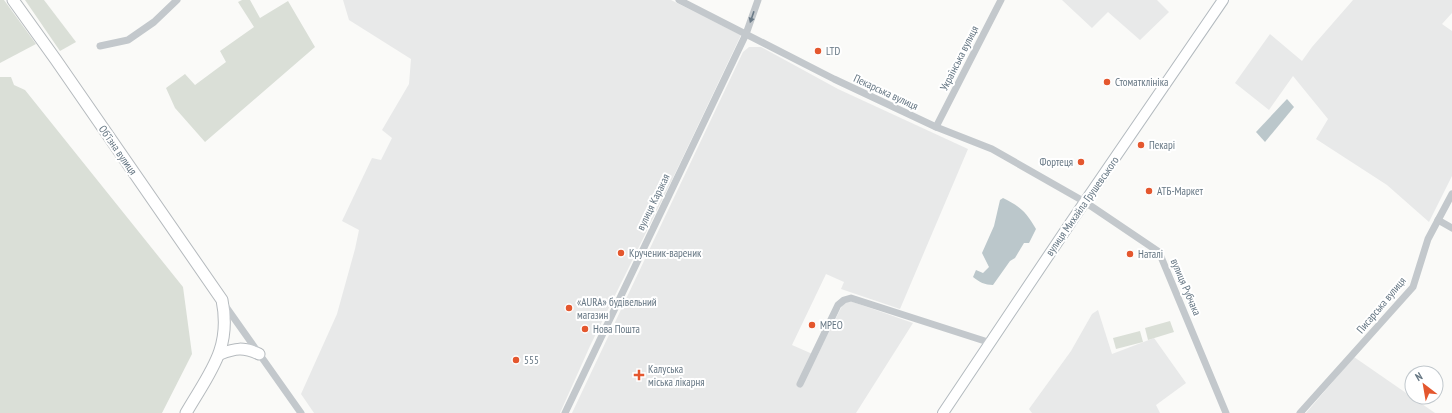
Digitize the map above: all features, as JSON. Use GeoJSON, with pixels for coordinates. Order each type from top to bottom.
{"type":"FeatureCollection","features":[{"type":"Feature","properties":{"kind":"main road","name":"Обʼїзна вулиця"},"geometry":{"type":"LineString","coordinates":[[13,0],[222,300],[225,315],[224,339],[220,354],[186,413]]}},
{"type":"Feature","properties":{"kind":"main road","name":"вулиця Михайла Грушевського"},"geometry":{"type":"LineString","coordinates":[[943,413],[1222,0]]}},
{"type":"Feature","properties":{"kind":"main road"},"geometry":{"type":"LineString","coordinates":[[220,354],[238,349],[248,349],[259,354]]}},
{"type":"Feature","properties":{"kind":"street"},"geometry":{"type":"LineString","coordinates":[[100,46],[128,40],[154,22],[177,0]]}},
{"type":"Feature","properties":{"kind":"street","name":"Пекарська вулиця"},"geometry":{"type":"LineString","coordinates":[[679,0],[834,80],[936,126],[992,149],[1085,202]]}},
{"type":"Feature","properties":{"kind":"street","name":"вулиця Каракая"},"geometry":{"type":"LineString","coordinates":[[565,413],[746,34],[758,0]]}},
{"type":"Feature","properties":{"kind":"street","name":"Українська вулиця"},"geometry":{"type":"LineString","coordinates":[[936,126],[1001,0]]}},
{"type":"Feature","properties":{"kind":"street","name":"Писарська вулиця"},"geometry":{"type":"LineString","coordinates":[[1300,413],[1413,287],[1428,239],[1452,194]]}},
{"type":"Feature","properties":{"kind":"street","name":"вулиця Рубчака"},"geometry":{"type":"LineString","coordinates":[[1085,202],[1159,252],[1226,413]]}},
{"type":"Feature","properties":{"kind":"street"},"geometry":{"type":"LineString","coordinates":[[1438,220],[1452,228]]}},
{"type":"Feature","properties":{"kind":"street"},"geometry":{"type":"LineString","coordinates":[[800,384],[838,305],[844,300],[851,298],[991,343]]}},
{"type":"Feature","properties":{"kind":"street","name":"Обʼїзна вулиця"},"geometry":{"type":"LineString","coordinates":[[222,300],[301,413]]}},
{"type":"Feature","properties":{"kind":"shaded area"},"geometry":{"type":"Polygon","coordinates":[[[0,0],[4,0],[36,44],[0,63],[0,0]]]}},
{"type":"Feature","properties":{"kind":"shaded area"},"geometry":{"type":"Polygon","coordinates":[[[25,0],[44,0],[76,42],[60,51],[25,0]]]}},
{"type":"Feature","properties":{"kind":"shaded area"},"geometry":{"type":"Polygon","coordinates":[[[242,0],[250,0],[260,18],[288,1],[315,47],[205,142],[175,108],[166,88],[185,74],[195,85],[226,62],[220,51],[254,27],[238,2],[242,0]]]}},
{"type":"Feature","properties":{"kind":"shaded area"},"geometry":{"type":"Polygon","coordinates":[[[343,0],[671,0],[741,35],[671,182],[590,346],[560,413],[314,413],[301,394],[337,314],[355,249],[359,230],[342,221],[372,158],[381,160],[392,138],[382,130],[409,84],[411,59],[349,20],[343,0]]]}},
{"type":"Feature","properties":{"kind":"shaded area"},"geometry":{"type":"Polygon","coordinates":[[[1062,0],[1157,0],[1169,12],[1140,40],[1108,12],[1092,28],[1062,0]]]}},
{"type":"Feature","properties":{"kind":"shaded area"},"geometry":{"type":"Polygon","coordinates":[[[1353,0],[1452,0],[1452,13],[1442,24],[1452,31],[1452,176],[1429,222],[1387,185],[1316,139],[1328,119],[1293,76],[1269,110],[1235,83],[1270,34],[1302,61],[1312,47],[1353,0]]]}},
{"type":"Feature","properties":{"kind":"shaded area"},"geometry":{"type":"Polygon","coordinates":[[[749,47],[761,47],[838,89],[968,149],[900,309],[841,289],[844,282],[826,274],[792,345],[817,356],[842,306],[848,301],[913,323],[856,413],[572,413],[743,52],[749,47]]]}},
{"type":"Feature","properties":{"kind":"shaded area"},"geometry":{"type":"Polygon","coordinates":[[[0,77],[11,77],[14,85],[25,90],[183,287],[192,354],[162,413],[0,413],[0,77]]]}},
{"type":"Feature","properties":{"kind":"shaded area"},"geometry":{"type":"Polygon","coordinates":[[[1287,99],[1294,107],[1265,142],[1256,132],[1287,99]]]}},
{"type":"Feature","properties":{"kind":"shaded area"},"geometry":{"type":"Polygon","coordinates":[[[1003,198],[1022,210],[1036,229],[1029,243],[1024,243],[1015,258],[1010,261],[993,285],[980,282],[973,277],[976,270],[983,273],[989,267],[982,253],[994,226],[1000,200],[1003,198]]]}},
{"type":"Feature","properties":{"kind":"shaded area"},"geometry":{"type":"Polygon","coordinates":[[[1098,310],[1112,354],[1154,338],[1186,383],[1156,405],[1160,413],[1032,413],[1029,409],[1071,351],[1092,314],[1098,310]]]}},
{"type":"Feature","properties":{"kind":"shaded area"},"geometry":{"type":"Polygon","coordinates":[[[1170,321],[1174,332],[1148,340],[1145,328],[1170,321]]]}},
{"type":"Feature","properties":{"kind":"shaded area"},"geometry":{"type":"Polygon","coordinates":[[[1140,331],[1143,342],[1116,349],[1113,338],[1140,331]]]}},
{"type":"Feature","properties":{"kind":"shaded area"},"geometry":{"type":"Polygon","coordinates":[[[1354,357],[1404,392],[1404,405],[1423,405],[1435,413],[1306,413],[1354,357]]]}},
{"type":"Feature","properties":{"kind":"place","name":"LTD"},"geometry":{"type":"Point","coordinates":[818,51]}},
{"type":"Feature","properties":{"kind":"place","name":"Стоматклініка"},"geometry":{"type":"Point","coordinates":[1107,82]}},
{"type":"Feature","properties":{"kind":"place","name":"Пекарі"},"geometry":{"type":"Point","coordinates":[1141,145]}},
{"type":"Feature","properties":{"kind":"place","name":"Фортеця"},"geometry":{"type":"Point","coordinates":[1081,162]}},
{"type":"Feature","properties":{"kind":"place","name":"АТБ-Маркет"},"geometry":{"type":"Point","coordinates":[1149,191]}},
{"type":"Feature","properties":{"kind":"place","name":"Крученик-вареник"},"geometry":{"type":"Point","coordinates":[621,253]}},
{"type":"Feature","properties":{"kind":"place","name":"Наталі"},"geometry":{"type":"Point","coordinates":[1130,254]}},
{"type":"Feature","properties":{"kind":"place","name":"«AURA» будівельний магазин"},"geometry":{"type":"Point","coordinates":[569,308]}},
{"type":"Feature","properties":{"kind":"place","name":"МРЕО"},"geometry":{"type":"Point","coordinates":[812,325]}},
{"type":"Feature","properties":{"kind":"place","name":"Нова Пошта"},"geometry":{"type":"Point","coordinates":[585,329]}},
{"type":"Feature","properties":{"kind":"place","name":"555"},"geometry":{"type":"Point","coordinates":[516,360]}},
{"type":"Feature","properties":{"kind":"place","name":"Калуська міська лікарня"},"geometry":{"type":"Point","coordinates":[639,375]}}]}
